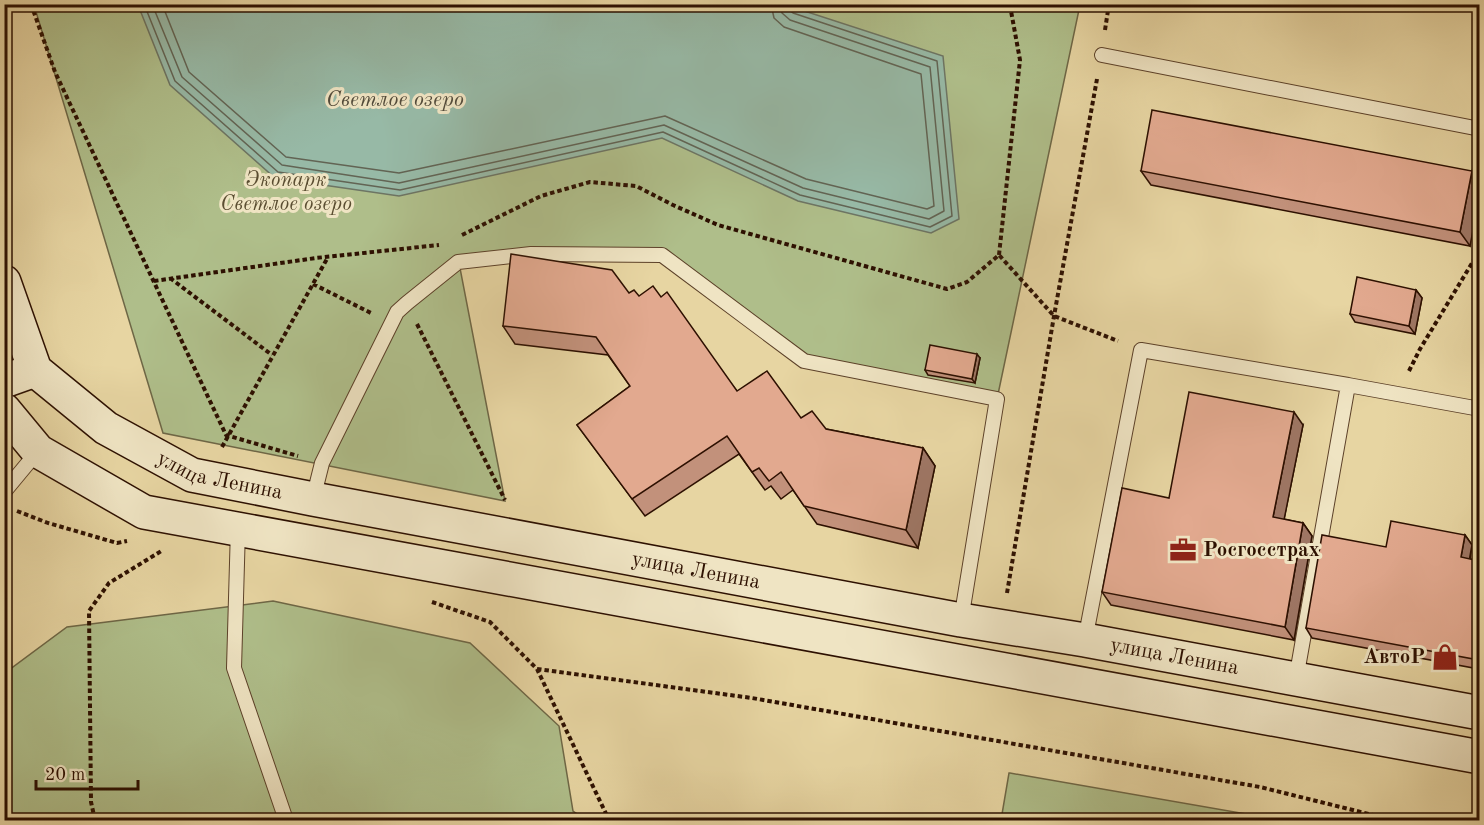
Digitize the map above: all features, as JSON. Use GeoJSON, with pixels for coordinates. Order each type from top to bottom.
{"type":"FeatureCollection","features":[{"type":"Feature","properties":{"kind":"main road"},"geometry":{"type":"LineString","coordinates":[[4,282],[35,370],[4,381]]}},
{"type":"Feature","properties":{"kind":"main road","name":"улица Ленина"},"geometry":{"type":"LineString","coordinates":[[35,370],[106,428],[192,475],[961,620],[1085,640],[1479,713]]}},
{"type":"Feature","properties":{"kind":"main road","name":"улица Ленина"},"geometry":{"type":"LineString","coordinates":[[4,410],[38,451],[144,512],[1479,758]]}},
{"type":"Feature","properties":{"kind":"lane"},"geometry":{"type":"LineString","coordinates":[[1102,55],[1479,129]]}},
{"type":"Feature","properties":{"kind":"lane"},"geometry":{"type":"LineString","coordinates":[[313,499],[322,463],[397,312],[458,262],[531,254],[662,255],[804,361],[997,399],[961,620]]}},
{"type":"Feature","properties":{"kind":"lane"},"geometry":{"type":"LineString","coordinates":[[1085,640],[1142,350],[1479,409]]}},
{"type":"Feature","properties":{"kind":"lane"},"geometry":{"type":"LineString","coordinates":[[1296,680],[1348,385]]}},
{"type":"Feature","properties":{"kind":"lane"},"geometry":{"type":"LineString","coordinates":[[4,492],[38,451]]}},
{"type":"Feature","properties":{"kind":"lane"},"geometry":{"type":"LineString","coordinates":[[222,526],[234,668],[286,820]]}},
{"type":"Feature","properties":{"kind":"path"},"geometry":{"type":"LineString","coordinates":[[31,4],[55,72],[226,435],[322,463]]}},
{"type":"Feature","properties":{"kind":"path"},"geometry":{"type":"LineString","coordinates":[[452,240],[542,196],[591,182],[636,186],[718,225],[947,289],[967,282],[999,255],[1020,60],[1011,11],[1007,4]]}},
{"type":"Feature","properties":{"kind":"path"},"geometry":{"type":"LineString","coordinates":[[1007,593],[1088,126]]}},
{"type":"Feature","properties":{"kind":"path"},"geometry":{"type":"LineString","coordinates":[[154,281],[329,256],[443,244]]}},
{"type":"Feature","properties":{"kind":"path"},"geometry":{"type":"LineString","coordinates":[[1398,395],[1420,349],[1479,250]]}},
{"type":"Feature","properties":{"kind":"path"},"geometry":{"type":"LineString","coordinates":[[999,255],[1054,316],[1142,350]]}},
{"type":"Feature","properties":{"kind":"path"},"geometry":{"type":"LineString","coordinates":[[226,435],[329,256]]}},
{"type":"Feature","properties":{"kind":"path"},"geometry":{"type":"LineString","coordinates":[[169,278],[272,355]]}},
{"type":"Feature","properties":{"kind":"path"},"geometry":{"type":"LineString","coordinates":[[313,284],[392,323]]}},
{"type":"Feature","properties":{"kind":"path"},"geometry":{"type":"LineString","coordinates":[[406,303],[505,501]]}},
{"type":"Feature","properties":{"kind":"path"},"geometry":{"type":"LineString","coordinates":[[95,820],[91,802],[89,611],[109,583],[222,526]]}},
{"type":"Feature","properties":{"kind":"path"},"geometry":{"type":"LineString","coordinates":[[426,600],[490,622],[537,669],[609,820]]}},
{"type":"Feature","properties":{"kind":"path"},"geometry":{"type":"LineString","coordinates":[[537,669],[752,698],[1249,785],[1393,820]]}},
{"type":"Feature","properties":{"kind":"green space","name":"Экопарк Светлое озеро"},"geometry":{"type":"Polygon","coordinates":[[[34,5],[1080,5],[997,399],[804,361],[662,255],[459,263],[505,501],[163,433],[34,5]]]}},
{"type":"Feature","properties":{"kind":"green space"},"geometry":{"type":"Polygon","coordinates":[[[273,601],[470,643],[559,726],[573,811],[586,820],[5,820],[5,673],[67,627],[273,601]]]}},
{"type":"Feature","properties":{"kind":"green space"},"geometry":{"type":"Polygon","coordinates":[[[1010,773],[1280,820],[1001,820],[1010,773]]]}},
{"type":"Feature","properties":{"kind":"water","name":"Светлое озеро"},"geometry":{"type":"Polygon","coordinates":[[[138,5],[786,5],[943,56],[959,219],[931,233],[798,201],[662,138],[399,196],[275,178],[170,85],[138,5]]]}},
{"type":"Feature","properties":{"kind":"building"},"geometry":{"type":"Polygon","coordinates":[[[1152,110],[1472,171],[1460,232],[1141,171],[1152,110]]]}},
{"type":"Feature","properties":{"kind":"building"},"geometry":{"type":"Polygon","coordinates":[[[511,254],[612,270],[629,293],[634,290],[639,296],[653,286],[661,297],[667,292],[737,391],[767,371],[801,418],[812,411],[826,429],[923,448],[906,530],[804,506],[781,472],[769,481],[759,468],[752,472],[727,436],[632,499],[577,425],[630,386],[596,337],[503,326],[511,254]]]}},
{"type":"Feature","properties":{"kind":"building"},"geometry":{"type":"Polygon","coordinates":[[[1357,277],[1416,290],[1409,326],[1350,314],[1357,277]]]}},
{"type":"Feature","properties":{"kind":"building"},"geometry":{"type":"Polygon","coordinates":[[[930,345],[977,354],[972,379],[925,370],[930,345]]]}},
{"type":"Feature","properties":{"kind":"building"},"geometry":{"type":"Polygon","coordinates":[[[1189,392],[1294,412],[1273,517],[1303,523],[1285,627],[1102,592],[1122,488],[1169,498],[1189,392]]]}},
{"type":"Feature","properties":{"kind":"building"},"geometry":{"type":"Polygon","coordinates":[[[1391,521],[1465,535],[1461,557],[1479,561],[1479,660],[1306,628],[1322,535],[1386,547],[1391,521]]]}},
{"type":"Feature","properties":{"kind":"place","name":"Росгосстрах"},"geometry":{"type":"Point","coordinates":[1183,550]}},
{"type":"Feature","properties":{"kind":"place","name":"АвтоР"},"geometry":{"type":"Point","coordinates":[1445,657]}}]}
